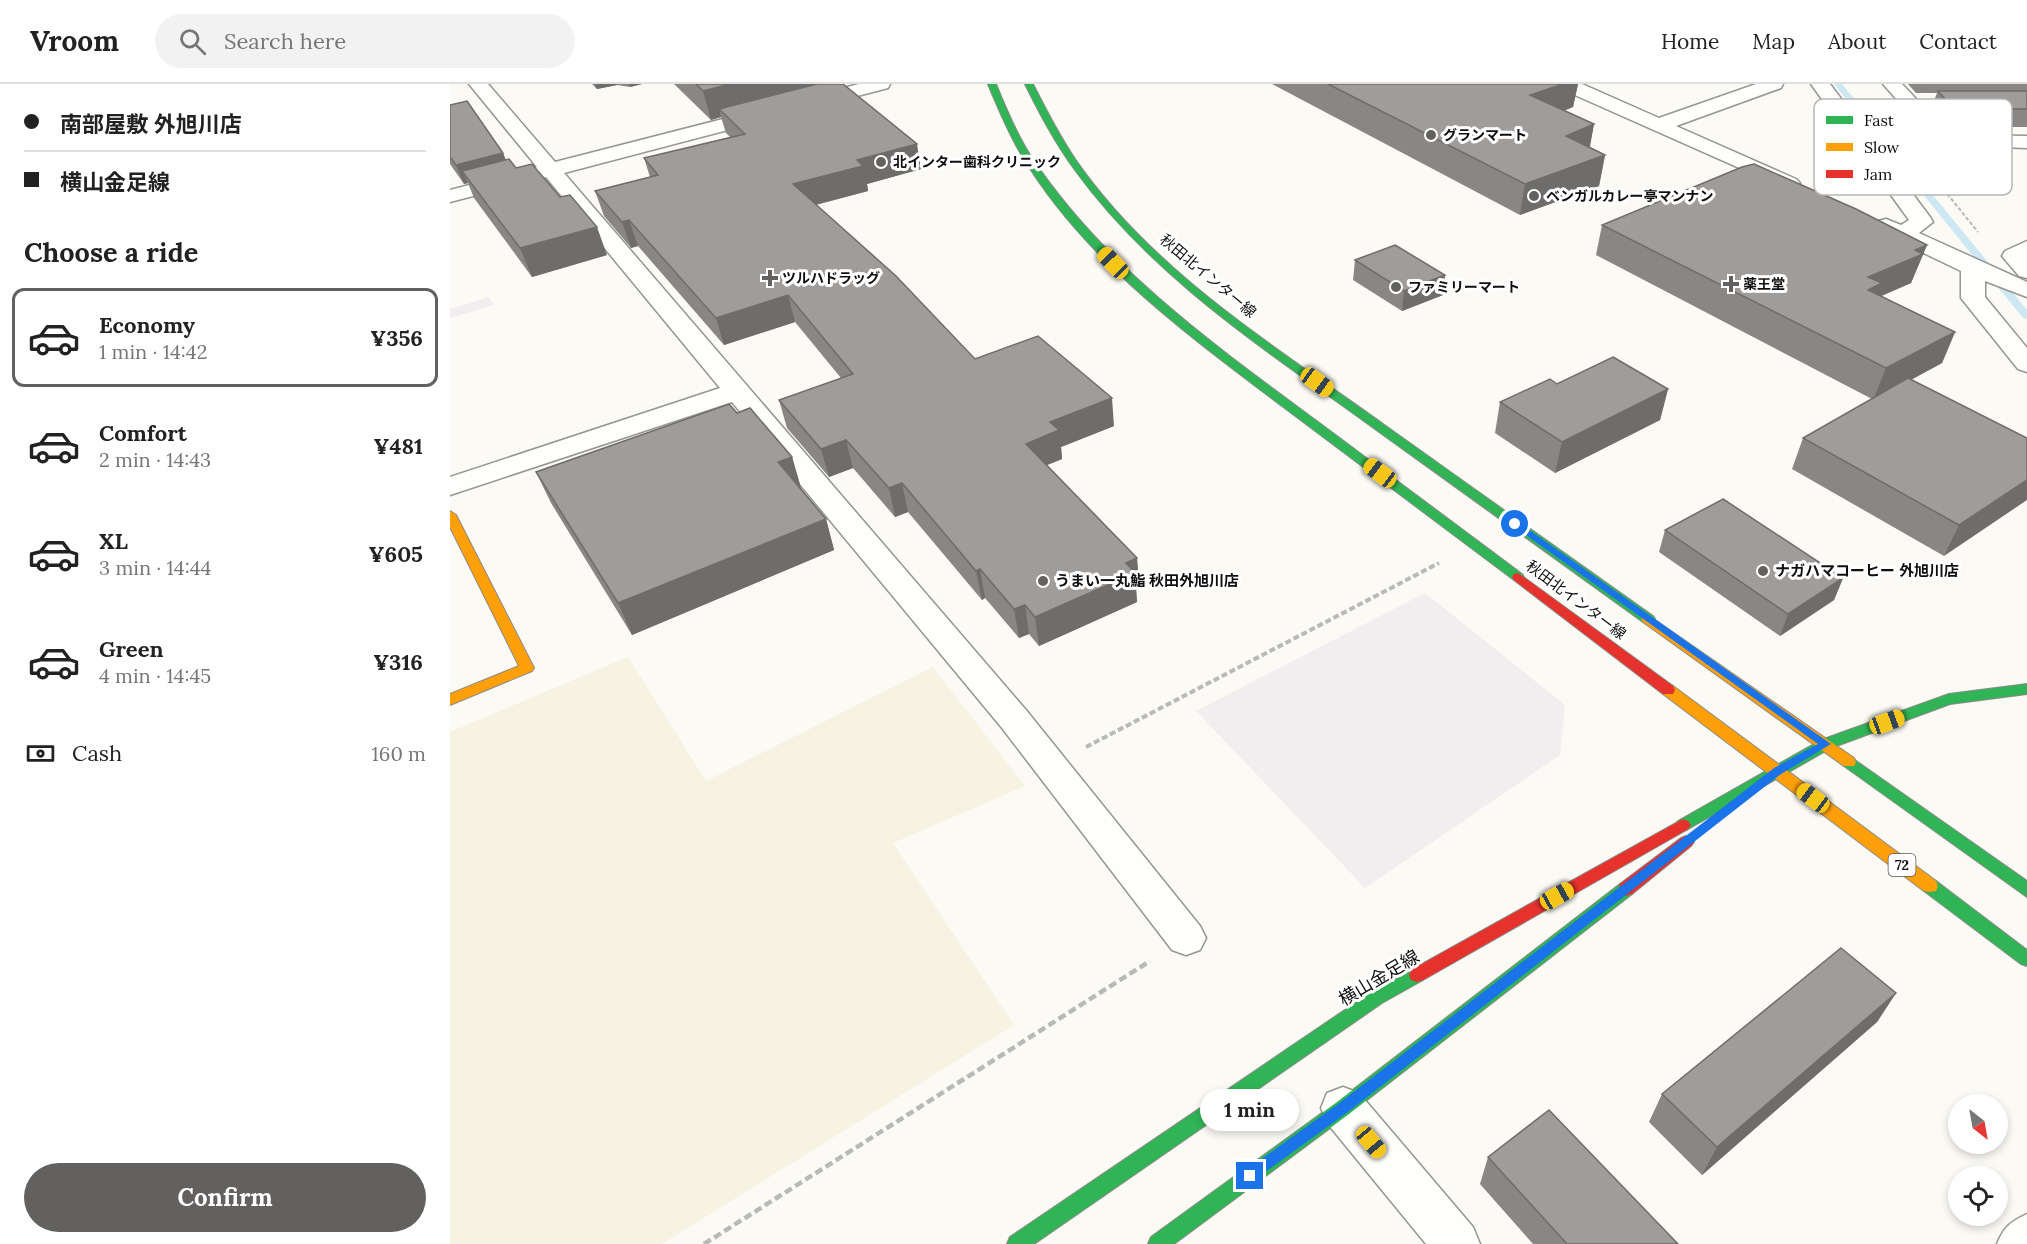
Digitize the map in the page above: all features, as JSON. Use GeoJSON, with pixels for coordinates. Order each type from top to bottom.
{"type":"FeatureCollection","features":[{"type":"Feature","properties":{"kind":"main road","name":"秋田北インター線"},"geometry":{"type":"LineString","coordinates":[[992,84],[1008,126],[1039,178],[1060,206],[1113,263],[1225,359],[2027,959]]}},
{"type":"Feature","properties":{"kind":"main road","name":"秋田北インター線"},"geometry":{"type":"LineString","coordinates":[[1029,84],[1050,129],[1090,188],[1142,243],[1185,281],[1300,370],[1826,744],[2027,890]]}},
{"type":"Feature","properties":{"kind":"main road"},"geometry":{"type":"LineString","coordinates":[[450,515],[527,668],[450,700]]}},
{"type":"Feature","properties":{"kind":"main road","name":"横山金足線"},"geometry":{"type":"LineString","coordinates":[[1017,1244],[1376,998],[1826,744],[1948,699],[2027,689]]}},
{"type":"Feature","properties":{"kind":"main road","name":"横山金足線"},"geometry":{"type":"LineString","coordinates":[[1158,1244],[1343,1108],[1778,771]]}},
{"type":"Feature","properties":{"kind":"street"},"geometry":{"type":"LineString","coordinates":[[478,84],[1052,765],[1186,938]]}},
{"type":"Feature","properties":{"kind":"street"},"geometry":{"type":"LineString","coordinates":[[450,196],[881,84]]}},
{"type":"Feature","properties":{"kind":"street"},"geometry":{"type":"LineString","coordinates":[[1566,84],[1805,190]]}},
{"type":"Feature","properties":{"kind":"street"},"geometry":{"type":"LineString","coordinates":[[1659,125],[1774,84]]}},
{"type":"Feature","properties":{"kind":"street"},"geometry":{"type":"LineString","coordinates":[[1820,84],[1831,99]]}},
{"type":"Feature","properties":{"kind":"street"},"geometry":{"type":"LineString","coordinates":[[1892,84],[1906,99]]}},
{"type":"Feature","properties":{"kind":"street"},"geometry":{"type":"LineString","coordinates":[[2012,142],[2027,142]]}},
{"type":"Feature","properties":{"kind":"street"},"geometry":{"type":"LineString","coordinates":[[1902,195],[1922,222],[1903,233]]}},
{"type":"Feature","properties":{"kind":"street"},"geometry":{"type":"LineString","coordinates":[[1870,219],[1975,269],[2025,270]]}},
{"type":"Feature","properties":{"kind":"street"},"geometry":{"type":"LineString","coordinates":[[1975,269],[1973,298],[2027,364]]}},
{"type":"Feature","properties":{"kind":"street"},"geometry":{"type":"LineString","coordinates":[[450,486],[739,391]]}},
{"type":"Feature","properties":{"kind":"street"},"geometry":{"type":"LineString","coordinates":[[1343,1108],[1456,1244]]}},
{"type":"Feature","properties":{"kind":"street"},"geometry":{"type":"LineString","coordinates":[[2021,1244],[2027,1238]]}},
{"type":"Feature","properties":{"kind":"path"},"geometry":{"type":"LineString","coordinates":[[1948,195],[1983,237],[2025,270]]}},
{"type":"Feature","properties":{"kind":"path"},"geometry":{"type":"LineString","coordinates":[[1052,765],[1474,545]]}},
{"type":"Feature","properties":{"kind":"path"},"geometry":{"type":"LineString","coordinates":[[704,1244],[1186,938]]}},
{"type":"Feature","properties":{"kind":"shaded area"},"geometry":{"type":"Polygon","coordinates":[[[489,297],[494,305],[450,318],[450,309],[489,297]]]}},
{"type":"Feature","properties":{"kind":"shaded area"},"geometry":{"type":"Polygon","coordinates":[[[1425,593],[1565,705],[1560,755],[1365,888],[1196,711],[1425,593]]]}},
{"type":"Feature","properties":{"kind":"shaded area"},"geometry":{"type":"Polygon","coordinates":[[[628,657],[706,781],[933,667],[1025,786],[893,843],[1014,1025],[662,1244],[450,1244],[450,732],[628,657]]]}},
{"type":"Feature","properties":{"kind":"building"},"geometry":{"type":"Polygon","coordinates":[[[696,84],[730,84],[703,91],[696,84]]]}},
{"type":"Feature","properties":{"kind":"building"},"geometry":{"type":"Polygon","coordinates":[[[817,84],[843,84],[917,144],[857,160],[863,166],[793,184],[896,276],[975,359],[1038,336],[1112,398],[1050,422],[1059,430],[1026,444],[1137,558],[1126,563],[1135,573],[1035,617],[1025,605],[1014,609],[980,569],[976,571],[902,483],[889,488],[846,440],[821,449],[779,400],[853,374],[788,295],[716,318],[629,220],[622,222],[595,191],[658,175],[644,158],[745,134],[719,109],[817,84]]]}},
{"type":"Feature","properties":{"kind":"building"},"geometry":{"type":"Polygon","coordinates":[[[1328,84],[1563,84],[1530,95],[1594,124],[1566,136],[1605,155],[1525,184],[1328,84]]]}},
{"type":"Feature","properties":{"kind":"building"},"geometry":{"type":"Polygon","coordinates":[[[1938,91],[2027,91],[2027,109],[2012,109],[2012,99],[1945,99],[1938,91]]]}},
{"type":"Feature","properties":{"kind":"building"},"geometry":{"type":"Polygon","coordinates":[[[467,101],[503,153],[456,165],[450,157],[450,105],[467,101]]]}},
{"type":"Feature","properties":{"kind":"building"},"geometry":{"type":"Polygon","coordinates":[[[509,159],[516,168],[532,164],[560,197],[570,195],[597,227],[520,248],[462,171],[509,159]]]}},
{"type":"Feature","properties":{"kind":"building"},"geometry":{"type":"Polygon","coordinates":[[[1754,164],[1814,190],[1814,195],[1824,195],[1856,209],[1927,245],[1915,250],[1923,254],[1868,277],[1882,283],[1868,290],[1955,332],[1886,368],[1602,225],[1754,164]]]}},
{"type":"Feature","properties":{"kind":"building"},"geometry":{"type":"Polygon","coordinates":[[[1395,245],[1445,275],[1404,291],[1355,260],[1395,245]]]}},
{"type":"Feature","properties":{"kind":"building"},"geometry":{"type":"Polygon","coordinates":[[[1613,357],[1668,389],[1562,442],[1500,402],[1550,379],[1557,384],[1613,357]]]}},
{"type":"Feature","properties":{"kind":"building"},"geometry":{"type":"Polygon","coordinates":[[[1908,378],[2027,438],[2027,480],[1959,525],[1803,438],[1908,378]]]}},
{"type":"Feature","properties":{"kind":"building"},"geometry":{"type":"Polygon","coordinates":[[[729,404],[737,413],[750,408],[792,457],[778,462],[826,519],[618,603],[536,472],[729,404]]]}},
{"type":"Feature","properties":{"kind":"building"},"geometry":{"type":"Polygon","coordinates":[[[1723,499],[1843,578],[1788,614],[1665,530],[1723,499]]]}},
{"type":"Feature","properties":{"kind":"building"},"geometry":{"type":"Polygon","coordinates":[[[1841,948],[1896,993],[1717,1147],[1662,1094],[1841,948]]]}},
{"type":"Feature","properties":{"kind":"building"},"geometry":{"type":"Polygon","coordinates":[[[1549,1110],[1678,1244],[1567,1244],[1488,1157],[1549,1110]]]}},
{"type":"Feature","properties":{"kind":"waterway"},"geometry":{"type":"LineString","coordinates":[[1838,84],[1850,99]]}},
{"type":"Feature","properties":{"kind":"waterway"},"geometry":{"type":"LineString","coordinates":[[1928,195],[2027,316]]}},
{"type":"Feature","properties":{"kind":"traffic: fast"},"geometry":{"type":"LineString","coordinates":[[992,84],[1027,157],[1054,195],[1084,231],[1150,296],[1222,355],[1518,577]]}},
{"type":"Feature","properties":{"kind":"traffic: fast"},"geometry":{"type":"LineString","coordinates":[[1029,84],[1058,139],[1079,170],[1110,209],[1180,278],[1258,340],[1648,619]]}},
{"type":"Feature","properties":{"kind":"traffic: fast"},"geometry":{"type":"LineString","coordinates":[[1683,825],[1826,744],[1949,699],[2027,689]]}},
{"type":"Feature","properties":{"kind":"traffic: fast"},"geometry":{"type":"LineString","coordinates":[[1849,762],[2027,890]]}},
{"type":"Feature","properties":{"kind":"traffic: fast"},"geometry":{"type":"LineString","coordinates":[[1930,886],[2027,959]]}},
{"type":"Feature","properties":{"kind":"traffic: fast"},"geometry":{"type":"LineString","coordinates":[[1158,1244],[1343,1108],[1626,889]]}},
{"type":"Feature","properties":{"kind":"traffic: fast"},"geometry":{"type":"LineString","coordinates":[[1017,1244],[1376,998],[1417,975]]}},
{"type":"Feature","properties":{"kind":"traffic: slow"},"geometry":{"type":"LineString","coordinates":[[450,515],[527,668],[450,700]]}},
{"type":"Feature","properties":{"kind":"traffic: slow"},"geometry":{"type":"LineString","coordinates":[[1648,619],[1849,762]]}},
{"type":"Feature","properties":{"kind":"traffic: slow"},"geometry":{"type":"LineString","coordinates":[[1668,690],[1930,886]]}},
{"type":"Feature","properties":{"kind":"traffic: jam"},"geometry":{"type":"LineString","coordinates":[[1518,577],[1668,690]]}},
{"type":"Feature","properties":{"kind":"traffic: jam"},"geometry":{"type":"LineString","coordinates":[[1417,975],[1683,825]]}},
{"type":"Feature","properties":{"kind":"traffic: jam"},"geometry":{"type":"LineString","coordinates":[[1626,889],[1686,842]]}},
{"type":"Feature","properties":{"kind":"place","name":"グランマート"},"geometry":{"type":"Point","coordinates":[1431,135]}},
{"type":"Feature","properties":{"kind":"place","name":"北インター歯科クリニック"},"geometry":{"type":"Point","coordinates":[881,162]}},
{"type":"Feature","properties":{"kind":"place","name":"ベンガルカレー亭マンナン"},"geometry":{"type":"Point","coordinates":[1534,196]}},
{"type":"Feature","properties":{"kind":"place","name":"ツルハドラッグ"},"geometry":{"type":"Point","coordinates":[770,278]}},
{"type":"Feature","properties":{"kind":"place","name":"薬王堂"},"geometry":{"type":"Point","coordinates":[1731,284]}},
{"type":"Feature","properties":{"kind":"place","name":"ファミリーマート"},"geometry":{"type":"Point","coordinates":[1396,287]}},
{"type":"Feature","properties":{"kind":"place","name":"ナガハマコーヒー 外旭川店"},"geometry":{"type":"Point","coordinates":[1763,571]}},
{"type":"Feature","properties":{"kind":"place","name":"うまい一丸鮨 秋田外旭川店"},"geometry":{"type":"Point","coordinates":[1043,581]}},
{"type":"Feature","properties":{"kind":"route"},"geometry":{"type":"LineString","coordinates":[[1250,1176],[1343,1108],[1778,771],[1826,744],[1515,524]]}}]}
